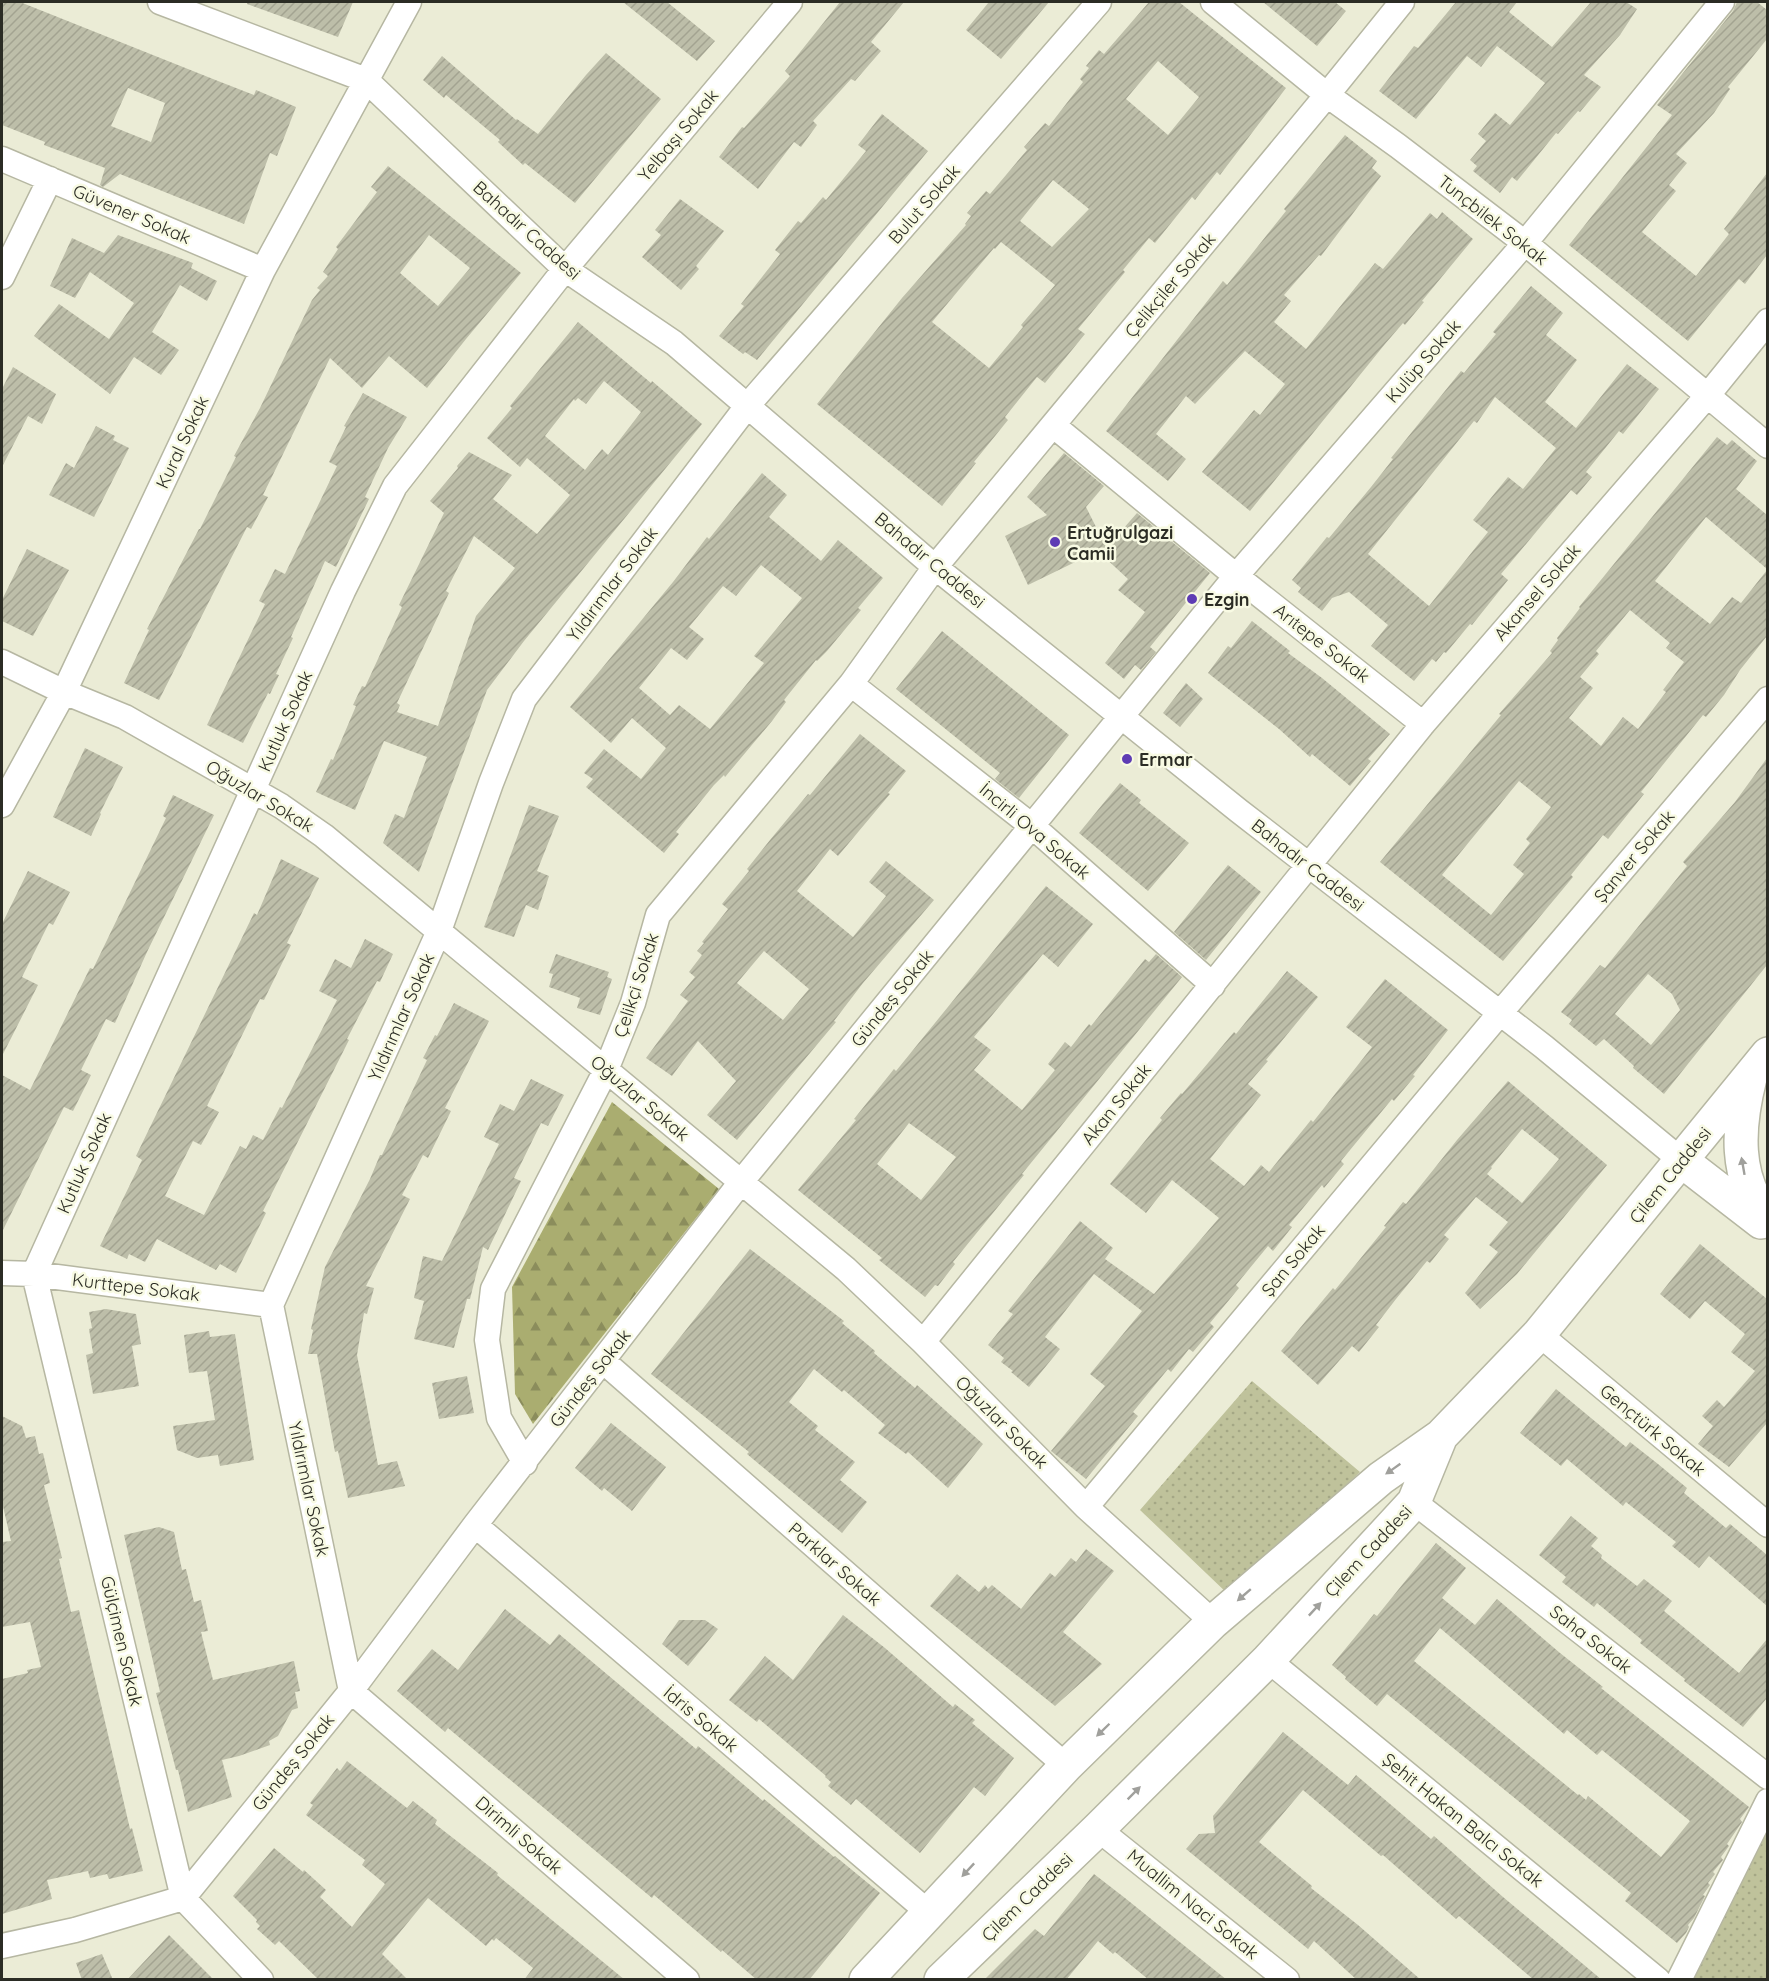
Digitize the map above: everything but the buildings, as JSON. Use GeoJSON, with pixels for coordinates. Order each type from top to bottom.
{"type":"FeatureCollection","features":[{"type":"Feature","properties":{"kind":"main road","name":"Çilem Caddesi"},"geometry":{"type":"LineString","coordinates":[[941,1980],[1098,1829],[1268,1660],[1414,1502],[1441,1436],[1539,1334],[1759,1066]]}},
{"type":"Feature","properties":{"kind":"main road"},"geometry":{"type":"LineString","coordinates":[[1759,1066],[1745,1098],[1741,1152],[1742,1170],[1748,1187],[1767,1218]]}},
{"type":"Feature","properties":{"kind":"main road"},"geometry":{"type":"LineString","coordinates":[[1682,1161],[1767,1227]]}},
{"type":"Feature","properties":{"kind":"main road"},"geometry":{"type":"LineString","coordinates":[[866,1980],[1066,1766],[1213,1622],[1381,1478],[1441,1436]]}},
{"type":"Feature","properties":{"kind":"street","name":"Bahadır Caddesi"},"geometry":{"type":"LineString","coordinates":[[160,2],[366,80],[565,269],[674,343],[935,567],[1310,866],[1500,1013],[1682,1161]]}},
{"type":"Feature","properties":{"kind":"street","name":"Kural Sokak"},"geometry":{"type":"LineString","coordinates":[[2,805],[64,692],[263,270],[409,2]]}},
{"type":"Feature","properties":{"kind":"street","name":"Yelbaşı Sokak"},"geometry":{"type":"LineString","coordinates":[[565,269],[790,2]]}},
{"type":"Feature","properties":{"kind":"street","name":"Bulut Sokak"},"geometry":{"type":"LineString","coordinates":[[748,405],[1099,2]]}},
{"type":"Feature","properties":{"kind":"street","name":"Tunçbilek Sokak"},"geometry":{"type":"LineString","coordinates":[[1213,2],[1328,95],[1525,243],[1767,446]]}},
{"type":"Feature","properties":{"kind":"street","name":"Çelikçiler Sokak"},"geometry":{"type":"LineString","coordinates":[[935,567],[1328,95],[1402,2]]}},
{"type":"Feature","properties":{"kind":"street","name":"Kulüp Sokak"},"geometry":{"type":"LineString","coordinates":[[1121,716],[1236,576],[1525,243],[1722,2]]}},
{"type":"Feature","properties":{"kind":"street","name":"Güvener Sokak"},"geometry":{"type":"LineString","coordinates":[[2,159],[263,270]]}},
{"type":"Feature","properties":{"kind":"street"},"geometry":{"type":"LineString","coordinates":[[2,277],[50,179]]}},
{"type":"Feature","properties":{"kind":"street","name":"Kutluk Sokak"},"geometry":{"type":"LineString","coordinates":[[34,1274],[343,591],[395,486],[565,269]]}},
{"type":"Feature","properties":{"kind":"street","name":"Akansel Sokak"},"geometry":{"type":"LineString","coordinates":[[1310,866],[1423,724],[1708,395],[1767,321]]}},
{"type":"Feature","properties":{"kind":"street","name":"Yıldırımlar Sokak"},"geometry":{"type":"LineString","coordinates":[[351,1691],[271,1305],[439,931],[491,783],[524,699],[748,405]]}},
{"type":"Feature","properties":{"kind":"street","name":"Arıtepe Sokak"},"geometry":{"type":"LineString","coordinates":[[1054,426],[1236,576],[1423,724]]}},
{"type":"Feature","properties":{"kind":"street","name":"Çelikçi Sokak"},"geometry":{"type":"LineString","coordinates":[[525,1463],[499,1418],[487,1340],[493,1289],[606,1070],[633,1003],[658,915],[850,684],[935,567]]}},
{"type":"Feature","properties":{"kind":"street","name":"Oğuzlar Sokak"},"geometry":{"type":"LineString","coordinates":[[2,662],[64,692],[125,717],[281,806],[324,836],[846,1269],[923,1342],[1086,1507],[1213,1622]]}},
{"type":"Feature","properties":{"kind":"street","name":"İncirli Ova Sokak"},"geometry":{"type":"LineString","coordinates":[[850,684],[1032,826],[1213,985]]}},
{"type":"Feature","properties":{"kind":"street","name":"Şanver Sokak"},"geometry":{"type":"LineString","coordinates":[[1500,1013],[1767,699]]}},
{"type":"Feature","properties":{"kind":"street","name":"Gündeş Sokak"},"geometry":{"type":"LineString","coordinates":[[183,1898],[351,1691],[475,1526],[741,1182],[1121,716]]}},
{"type":"Feature","properties":{"kind":"street","name":"Akan Sokak"},"geometry":{"type":"LineString","coordinates":[[923,1342],[1310,866]]}},
{"type":"Feature","properties":{"kind":"street","name":"Şan Sokak"},"geometry":{"type":"LineString","coordinates":[[1086,1507],[1500,1013]]}},
{"type":"Feature","properties":{"kind":"street","name":"Kurttepe Sokak"},"geometry":{"type":"LineString","coordinates":[[2,1273],[34,1274],[271,1305]]}},
{"type":"Feature","properties":{"kind":"street","name":"Gülçimen Sokak"},"geometry":{"type":"LineString","coordinates":[[34,1274],[183,1898]]}},
{"type":"Feature","properties":{"kind":"street","name":"Gençtürk Sokak"},"geometry":{"type":"LineString","coordinates":[[1539,1334],[1767,1526]]}},
{"type":"Feature","properties":{"kind":"street","name":"Parklar Sokak"},"geometry":{"type":"LineString","coordinates":[[603,1361],[1066,1766]]}},
{"type":"Feature","properties":{"kind":"street","name":"Saha Sokak"},"geometry":{"type":"LineString","coordinates":[[1414,1502],[1767,1777]]}},
{"type":"Feature","properties":{"kind":"street","name":"İdris Sokak"},"geometry":{"type":"LineString","coordinates":[[475,1526],[928,1912]]}},
{"type":"Feature","properties":{"kind":"street","name":"Şehit Hakan Balcı Sokak"},"geometry":{"type":"LineString","coordinates":[[1268,1660],[1658,1980]]}},
{"type":"Feature","properties":{"kind":"street","name":"Dirimli Sokak"},"geometry":{"type":"LineString","coordinates":[[351,1691],[687,1980]]}},
{"type":"Feature","properties":{"kind":"street"},"geometry":{"type":"LineString","coordinates":[[1679,1980],[1767,1801]]}},
{"type":"Feature","properties":{"kind":"street","name":"Muallim Naci Sokak"},"geometry":{"type":"LineString","coordinates":[[1098,1829],[1287,1980]]}},
{"type":"Feature","properties":{"kind":"street"},"geometry":{"type":"LineString","coordinates":[[2,1946],[75,1930],[183,1898],[261,1980]]}},
{"type":"Feature","properties":{"kind":"green space"},"geometry":{"type":"Polygon","coordinates":[[[612,1102],[719,1189],[533,1424],[515,1394],[512,1287],[612,1102]]]}},
{"type":"Feature","properties":{"kind":"green space"},"geometry":{"type":"Polygon","coordinates":[[[1252,1381],[1360,1472],[1229,1595],[1140,1510],[1252,1381]]]}},
{"type":"Feature","properties":{"kind":"green space"},"geometry":{"type":"Polygon","coordinates":[[[1767,1823],[1767,1979],[1687,1979],[1767,1823]]]}},
{"type":"Feature","properties":{"kind":"place","name":"Ertuğrulgazi Camii"},"geometry":{"type":"Point","coordinates":[1055,542]}},
{"type":"Feature","properties":{"kind":"place","name":"Ezgin"},"geometry":{"type":"Point","coordinates":[1192,599]}},
{"type":"Feature","properties":{"kind":"place","name":"Ermar"},"geometry":{"type":"Point","coordinates":[1127,759]}}]}
